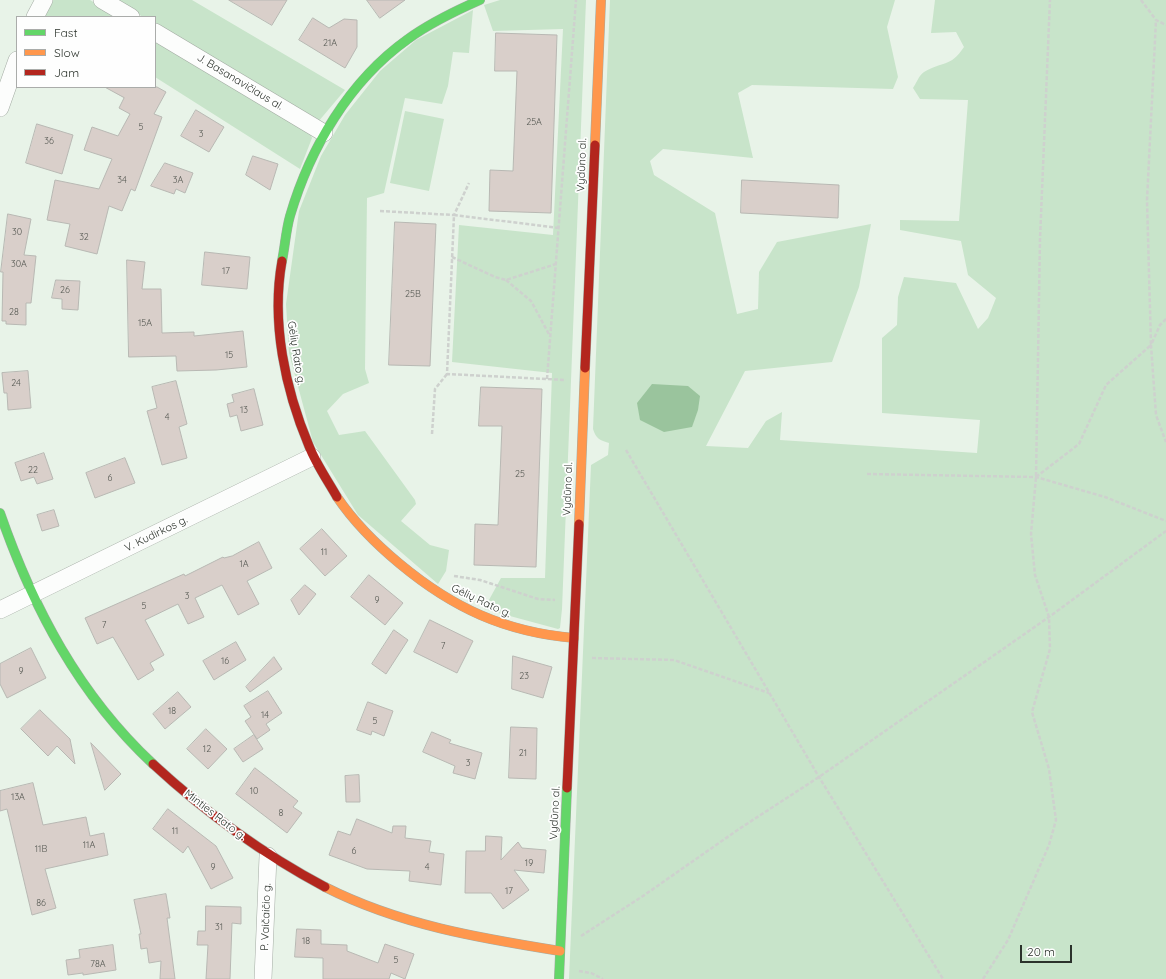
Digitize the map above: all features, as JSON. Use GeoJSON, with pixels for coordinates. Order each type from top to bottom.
{"type":"FeatureCollection","features":[{"type":"Feature","properties":{"kind":"street"},"geometry":{"type":"LineString","coordinates":[[36,16],[44,0]]}},
{"type":"Feature","properties":{"kind":"street"},"geometry":{"type":"LineString","coordinates":[[102,0],[128,16]]}},
{"type":"Feature","properties":{"kind":"street","name":"Gėlių Rato g."},"geometry":{"type":"LineString","coordinates":[[480,0],[440,19],[398,45],[367,76],[334,117],[324,133],[292,205],[286,231],[278,290],[279,337],[287,381],[302,432],[312,457],[329,487],[362,530],[387,556],[404,570],[453,602],[496,623],[522,631],[574,638]]}},
{"type":"Feature","properties":{"kind":"street","name":"Vydūno al."},"geometry":{"type":"LineString","coordinates":[[559,979],[601,0]]}},
{"type":"Feature","properties":{"kind":"street","name":"J. Basanavičiaus al."},"geometry":{"type":"LineString","coordinates":[[156,33],[324,133]]}},
{"type":"Feature","properties":{"kind":"street"},"geometry":{"type":"LineString","coordinates":[[0,108],[16,63]]}},
{"type":"Feature","properties":{"kind":"street","name":"V. Kudirkos g."},"geometry":{"type":"LineString","coordinates":[[0,610],[312,457]]}},
{"type":"Feature","properties":{"kind":"street","name":"Minties Rato g."},"geometry":{"type":"LineString","coordinates":[[0,513],[32,595],[72,669],[124,735],[167,776],[213,815],[268,856],[293,871],[320,885],[391,916],[478,938],[560,950]]}},
{"type":"Feature","properties":{"kind":"street","name":"P. Vaičaičio g."},"geometry":{"type":"LineString","coordinates":[[263,979],[268,856]]}},
{"type":"Feature","properties":{"kind":"path"},"geometry":{"type":"LineString","coordinates":[[547,379],[576,0]]}},
{"type":"Feature","properties":{"kind":"path"},"geometry":{"type":"LineString","coordinates":[[984,979],[1008,940],[1049,846],[1056,820],[1049,769],[1032,712],[1050,649],[1049,617],[1035,575],[1031,534],[1036,477],[1040,239],[1050,0]]}},
{"type":"Feature","properties":{"kind":"path"},"geometry":{"type":"LineString","coordinates":[[1141,0],[1156,20],[1166,25]]}},
{"type":"Feature","properties":{"kind":"path"},"geometry":{"type":"LineString","coordinates":[[1156,20],[1147,200],[1150,345],[1156,415],[1166,442]]}},
{"type":"Feature","properties":{"kind":"path"},"geometry":{"type":"LineString","coordinates":[[432,434],[435,389],[447,374],[454,215],[469,183]]}},
{"type":"Feature","properties":{"kind":"path"},"geometry":{"type":"LineString","coordinates":[[380,211],[454,215],[559,228]]}},
{"type":"Feature","properties":{"kind":"path"},"geometry":{"type":"LineString","coordinates":[[452,257],[495,277],[506,280],[531,302],[550,337]]}},
{"type":"Feature","properties":{"kind":"path"},"geometry":{"type":"LineString","coordinates":[[506,280],[556,264]]}},
{"type":"Feature","properties":{"kind":"path"},"geometry":{"type":"LineString","coordinates":[[1036,477],[1079,444],[1106,384],[1150,345],[1160,326],[1166,319]]}},
{"type":"Feature","properties":{"kind":"path"},"geometry":{"type":"LineString","coordinates":[[447,374],[585,381]]}},
{"type":"Feature","properties":{"kind":"path"},"geometry":{"type":"LineString","coordinates":[[626,450],[819,777],[943,979]]}},
{"type":"Feature","properties":{"kind":"path"},"geometry":{"type":"LineString","coordinates":[[867,474],[1036,477],[1105,497],[1166,521]]}},
{"type":"Feature","properties":{"kind":"path"},"geometry":{"type":"LineString","coordinates":[[560,950],[819,777],[1049,617],[1166,531]]}},
{"type":"Feature","properties":{"kind":"path"},"geometry":{"type":"LineString","coordinates":[[454,576],[480,580],[538,599],[576,602]]}},
{"type":"Feature","properties":{"kind":"path"},"geometry":{"type":"LineString","coordinates":[[573,658],[674,660],[770,694]]}},
{"type":"Feature","properties":{"kind":"path"},"geometry":{"type":"LineString","coordinates":[[559,968],[591,973],[603,979]]}},
{"type":"Feature","properties":{"kind":"shaded area"},"geometry":{"type":"Polygon","coordinates":[[[50,0],[90,0],[116,16],[42,16],[50,0]]]}},
{"type":"Feature","properties":{"kind":"shaded area"},"geometry":{"type":"Polygon","coordinates":[[[115,0],[192,0],[345,90],[318,122],[156,25],[156,16],[141,16],[115,0]]]}},
{"type":"Feature","properties":{"kind":"shaded area"},"geometry":{"type":"Polygon","coordinates":[[[500,0],[586,0],[562,609],[560,628],[558,629],[484,609],[501,578],[545,578],[552,373],[452,362],[459,225],[553,235],[563,29],[493,31],[484,5],[500,0]]]}},
{"type":"Feature","properties":{"kind":"shaded area"},"geometry":{"type":"Polygon","coordinates":[[[610,0],[895,0],[887,27],[898,77],[893,89],[752,85],[738,93],[753,158],[663,149],[650,161],[654,175],[715,213],[737,314],[758,309],[759,272],[777,242],[871,224],[859,287],[832,362],[745,371],[706,446],[748,448],[766,421],[782,412],[780,440],[977,453],[980,420],[882,413],[882,338],[897,325],[898,297],[904,277],[956,283],[978,329],[988,318],[996,298],[968,275],[961,241],[900,230],[900,220],[959,221],[968,100],[920,99],[913,88],[922,73],[950,61],[959,54],[964,47],[956,32],[931,33],[935,0],[1166,0],[1166,979],[569,979],[591,465],[608,455],[609,443],[599,439],[593,429],[610,0]]]}},
{"type":"Feature","properties":{"kind":"shaded area"},"geometry":{"type":"Polygon","coordinates":[[[473,10],[469,53],[453,52],[448,86],[442,104],[405,98],[384,193],[367,198],[365,369],[369,383],[343,394],[327,411],[339,435],[365,431],[415,500],[416,504],[401,521],[430,545],[449,550],[446,571],[438,584],[358,515],[313,442],[289,353],[286,304],[299,211],[321,156],[345,115],[380,71],[416,40],[473,10]]]}},
{"type":"Feature","properties":{"kind":"shaded area"},"geometry":{"type":"Polygon","coordinates":[[[156,40],[310,132],[312,138],[300,169],[156,78],[156,40]]]}},
{"type":"Feature","properties":{"kind":"shaded area"},"geometry":{"type":"Polygon","coordinates":[[[405,111],[444,119],[429,191],[390,183],[405,111]]]}},
{"type":"Feature","properties":{"kind":"shaded area"},"geometry":{"type":"Polygon","coordinates":[[[652,384],[688,386],[700,396],[698,410],[692,427],[664,432],[640,420],[637,403],[652,384]]]}},
{"type":"Feature","properties":{"kind":"building"},"geometry":{"type":"Polygon","coordinates":[[[229,0],[287,0],[272,25],[229,0]]]}},
{"type":"Feature","properties":{"kind":"building"},"geometry":{"type":"Polygon","coordinates":[[[367,0],[405,0],[380,18],[367,0]]]}},
{"type":"Feature","properties":{"kind":"building"},"geometry":{"type":"Polygon","coordinates":[[[313,18],[329,28],[344,19],[357,20],[357,47],[345,68],[299,40],[313,18]]]}},
{"type":"Feature","properties":{"kind":"building"},"geometry":{"type":"Polygon","coordinates":[[[496,33],[557,35],[551,213],[489,211],[490,170],[513,171],[517,71],[495,71],[496,33]]]}},
{"type":"Feature","properties":{"kind":"building"},"geometry":{"type":"Polygon","coordinates":[[[157,87],[166,92],[154,114],[162,117],[135,191],[131,189],[122,211],[109,206],[97,254],[65,246],[70,224],[47,220],[55,180],[99,189],[112,159],[84,150],[92,127],[118,136],[130,114],[119,108],[124,98],[107,88],[157,87]]]}},
{"type":"Feature","properties":{"kind":"building"},"geometry":{"type":"Polygon","coordinates":[[[196,110],[224,127],[209,152],[181,136],[196,110]]]}},
{"type":"Feature","properties":{"kind":"building"},"geometry":{"type":"Polygon","coordinates":[[[37,124],[73,135],[62,174],[26,163],[37,124]]]}},
{"type":"Feature","properties":{"kind":"building"},"geometry":{"type":"Polygon","coordinates":[[[253,156],[278,164],[270,190],[246,175],[253,156]]]}},
{"type":"Feature","properties":{"kind":"building"},"geometry":{"type":"Polygon","coordinates":[[[165,163],[193,173],[185,193],[176,189],[174,194],[151,186],[165,163]]]}},
{"type":"Feature","properties":{"kind":"building"},"geometry":{"type":"Polygon","coordinates":[[[742,180],[839,185],[838,218],[741,213],[742,180]]]}},
{"type":"Feature","properties":{"kind":"building"},"geometry":{"type":"Polygon","coordinates":[[[8,214],[31,219],[24,255],[36,256],[31,303],[26,303],[26,325],[6,324],[6,321],[2,321],[3,272],[1,272],[8,214]]]}},
{"type":"Feature","properties":{"kind":"building"},"geometry":{"type":"Polygon","coordinates":[[[395,222],[436,224],[430,366],[389,365],[395,222]]]}},
{"type":"Feature","properties":{"kind":"building"},"geometry":{"type":"Polygon","coordinates":[[[205,252],[250,257],[247,289],[202,285],[205,252]]]}},
{"type":"Feature","properties":{"kind":"building"},"geometry":{"type":"Polygon","coordinates":[[[127,260],[145,262],[142,289],[161,289],[162,333],[194,332],[194,336],[243,331],[247,367],[216,370],[177,371],[176,356],[129,357],[127,260]]]}},
{"type":"Feature","properties":{"kind":"building"},"geometry":{"type":"Polygon","coordinates":[[[56,280],[80,281],[78,310],[62,309],[62,299],[52,298],[56,280]]]}},
{"type":"Feature","properties":{"kind":"building"},"geometry":{"type":"Polygon","coordinates":[[[28,371],[31,408],[8,410],[7,393],[4,393],[2,373],[28,371]]]}},
{"type":"Feature","properties":{"kind":"building"},"geometry":{"type":"Polygon","coordinates":[[[176,381],[187,424],[179,427],[187,458],[162,465],[147,411],[157,408],[152,387],[176,381]]]}},
{"type":"Feature","properties":{"kind":"building"},"geometry":{"type":"Polygon","coordinates":[[[481,387],[542,389],[536,567],[474,565],[475,524],[498,525],[502,426],[479,426],[481,387]]]}},
{"type":"Feature","properties":{"kind":"building"},"geometry":{"type":"Polygon","coordinates":[[[254,389],[263,425],[241,431],[237,415],[230,417],[227,404],[234,402],[232,395],[254,389]]]}},
{"type":"Feature","properties":{"kind":"building"},"geometry":{"type":"Polygon","coordinates":[[[44,453],[53,479],[37,484],[34,477],[21,481],[15,463],[44,453]]]}},
{"type":"Feature","properties":{"kind":"building"},"geometry":{"type":"Polygon","coordinates":[[[125,458],[135,483],[95,498],[86,473],[125,458]]]}},
{"type":"Feature","properties":{"kind":"building"},"geometry":{"type":"Polygon","coordinates":[[[54,510],[59,526],[42,531],[37,515],[54,510]]]}},
{"type":"Feature","properties":{"kind":"building"},"geometry":{"type":"Polygon","coordinates":[[[322,529],[347,556],[325,576],[300,549],[322,529]]]}},
{"type":"Feature","properties":{"kind":"building"},"geometry":{"type":"Polygon","coordinates":[[[259,542],[272,568],[247,581],[259,604],[238,615],[222,585],[195,598],[204,617],[188,624],[178,604],[145,620],[164,655],[150,663],[154,670],[138,680],[113,637],[97,644],[85,618],[184,574],[185,576],[223,557],[232,556],[259,542]]]}},
{"type":"Feature","properties":{"kind":"building"},"geometry":{"type":"Polygon","coordinates":[[[369,575],[403,603],[385,625],[351,597],[369,575]]]}},
{"type":"Feature","properties":{"kind":"building"},"geometry":{"type":"Polygon","coordinates":[[[305,585],[316,594],[299,615],[291,600],[305,585]]]}},
{"type":"Feature","properties":{"kind":"building"},"geometry":{"type":"Polygon","coordinates":[[[430,620],[473,641],[457,673],[414,652],[430,620]]]}},
{"type":"Feature","properties":{"kind":"building"},"geometry":{"type":"Polygon","coordinates":[[[394,630],[408,640],[386,674],[372,664],[394,630]]]}},
{"type":"Feature","properties":{"kind":"building"},"geometry":{"type":"Polygon","coordinates":[[[236,642],[246,660],[214,680],[203,661],[236,642]]]}},
{"type":"Feature","properties":{"kind":"building"},"geometry":{"type":"Polygon","coordinates":[[[31,648],[46,678],[7,698],[0,684],[0,664],[31,648]]]}},
{"type":"Feature","properties":{"kind":"building"},"geometry":{"type":"Polygon","coordinates":[[[513,656],[552,667],[543,698],[512,689],[513,656]]]}},
{"type":"Feature","properties":{"kind":"building"},"geometry":{"type":"Polygon","coordinates":[[[274,657],[282,669],[250,692],[246,687],[274,657]]]}},
{"type":"Feature","properties":{"kind":"building"},"geometry":{"type":"Polygon","coordinates":[[[268,691],[282,713],[266,724],[270,730],[257,739],[245,721],[251,717],[244,706],[268,691]]]}},
{"type":"Feature","properties":{"kind":"building"},"geometry":{"type":"Polygon","coordinates":[[[178,692],[191,707],[165,729],[153,714],[178,692]]]}},
{"type":"Feature","properties":{"kind":"building"},"geometry":{"type":"Polygon","coordinates":[[[368,702],[393,711],[384,736],[372,731],[371,735],[357,730],[368,702]]]}},
{"type":"Feature","properties":{"kind":"building"},"geometry":{"type":"Polygon","coordinates":[[[40,710],[70,739],[75,764],[57,746],[48,756],[21,729],[40,710]]]}},
{"type":"Feature","properties":{"kind":"building"},"geometry":{"type":"Polygon","coordinates":[[[511,727],[537,728],[536,779],[509,778],[511,727]]]}},
{"type":"Feature","properties":{"kind":"building"},"geometry":{"type":"Polygon","coordinates":[[[206,729],[227,749],[208,769],[187,749],[206,729]]]}},
{"type":"Feature","properties":{"kind":"building"},"geometry":{"type":"Polygon","coordinates":[[[432,732],[451,740],[449,743],[482,753],[475,779],[453,773],[455,766],[423,752],[432,732]]]}},
{"type":"Feature","properties":{"kind":"building"},"geometry":{"type":"Polygon","coordinates":[[[254,735],[263,749],[243,762],[234,749],[254,735]]]}},
{"type":"Feature","properties":{"kind":"building"},"geometry":{"type":"Polygon","coordinates":[[[91,743],[121,774],[105,790],[91,743]]]}},
{"type":"Feature","properties":{"kind":"building"},"geometry":{"type":"Polygon","coordinates":[[[255,768],[298,801],[293,807],[302,813],[287,833],[236,794],[255,768]]]}},
{"type":"Feature","properties":{"kind":"building"},"geometry":{"type":"Polygon","coordinates":[[[359,775],[360,802],[346,802],[345,776],[359,775]]]}},
{"type":"Feature","properties":{"kind":"building"},"geometry":{"type":"Polygon","coordinates":[[[33,783],[43,825],[86,817],[90,836],[104,833],[108,855],[45,869],[56,908],[32,915],[7,809],[0,811],[0,791],[33,783]]]}},
{"type":"Feature","properties":{"kind":"building"},"geometry":{"type":"Polygon","coordinates":[[[168,809],[216,846],[233,878],[211,889],[188,846],[183,853],[153,829],[168,809]]]}},
{"type":"Feature","properties":{"kind":"building"},"geometry":{"type":"Polygon","coordinates":[[[357,819],[392,833],[393,826],[406,826],[405,838],[431,841],[429,852],[444,854],[441,885],[409,881],[410,871],[367,869],[329,855],[338,831],[350,835],[357,819]]]}},
{"type":"Feature","properties":{"kind":"building"},"geometry":{"type":"Polygon","coordinates":[[[486,836],[502,837],[501,860],[518,842],[522,848],[546,850],[544,873],[514,870],[529,890],[503,909],[491,893],[465,893],[466,851],[485,851],[486,836]]]}},
{"type":"Feature","properties":{"kind":"building"},"geometry":{"type":"Polygon","coordinates":[[[166,894],[170,918],[167,918],[175,979],[160,979],[161,961],[149,963],[147,948],[141,949],[139,934],[141,934],[134,900],[166,894]]]}},
{"type":"Feature","properties":{"kind":"building"},"geometry":{"type":"Polygon","coordinates":[[[206,906],[241,907],[241,924],[232,923],[230,979],[206,979],[208,945],[197,945],[198,931],[205,931],[206,906]]]}},
{"type":"Feature","properties":{"kind":"building"},"geometry":{"type":"Polygon","coordinates":[[[297,929],[321,930],[321,944],[347,945],[347,951],[378,963],[385,944],[414,954],[405,979],[391,973],[389,979],[323,979],[323,958],[295,957],[297,929]]]}},
{"type":"Feature","properties":{"kind":"building"},"geometry":{"type":"Polygon","coordinates":[[[113,945],[116,970],[83,975],[83,973],[68,975],[66,960],[80,958],[79,950],[113,945]]]}},
{"type":"Feature","properties":{"kind":"traffic: fast"},"geometry":{"type":"LineString","coordinates":[[282,261],[287,227],[298,191],[321,141],[334,118],[350,96],[367,75],[408,39],[461,8],[480,0]]}},
{"type":"Feature","properties":{"kind":"traffic: fast"},"geometry":{"type":"LineString","coordinates":[[0,513],[27,583],[61,648],[103,709],[153,764]]}},
{"type":"Feature","properties":{"kind":"traffic: fast"},"geometry":{"type":"LineString","coordinates":[[559,979],[567,788]]}},
{"type":"Feature","properties":{"kind":"traffic: slow"},"geometry":{"type":"LineString","coordinates":[[595,145],[601,0]]}},
{"type":"Feature","properties":{"kind":"traffic: slow"},"geometry":{"type":"LineString","coordinates":[[579,524],[585,368]]}},
{"type":"Feature","properties":{"kind":"traffic: slow"},"geometry":{"type":"LineString","coordinates":[[337,497],[366,533],[400,564],[420,580],[460,605],[503,624],[549,635],[574,638]]}},
{"type":"Feature","properties":{"kind":"traffic: slow"},"geometry":{"type":"LineString","coordinates":[[325,887],[353,900],[411,921],[470,935],[560,951]]}},
{"type":"Feature","properties":{"kind":"traffic: jam"},"geometry":{"type":"LineString","coordinates":[[585,368],[595,145]]}},
{"type":"Feature","properties":{"kind":"traffic: jam"},"geometry":{"type":"LineString","coordinates":[[282,261],[278,308],[282,355],[287,378],[300,424],[309,446],[337,497]]}},
{"type":"Feature","properties":{"kind":"traffic: jam"},"geometry":{"type":"LineString","coordinates":[[567,788],[579,524]]}},
{"type":"Feature","properties":{"kind":"traffic: jam"},"geometry":{"type":"LineString","coordinates":[[153,764],[193,799],[235,831],[279,861],[325,887]]}}]}
